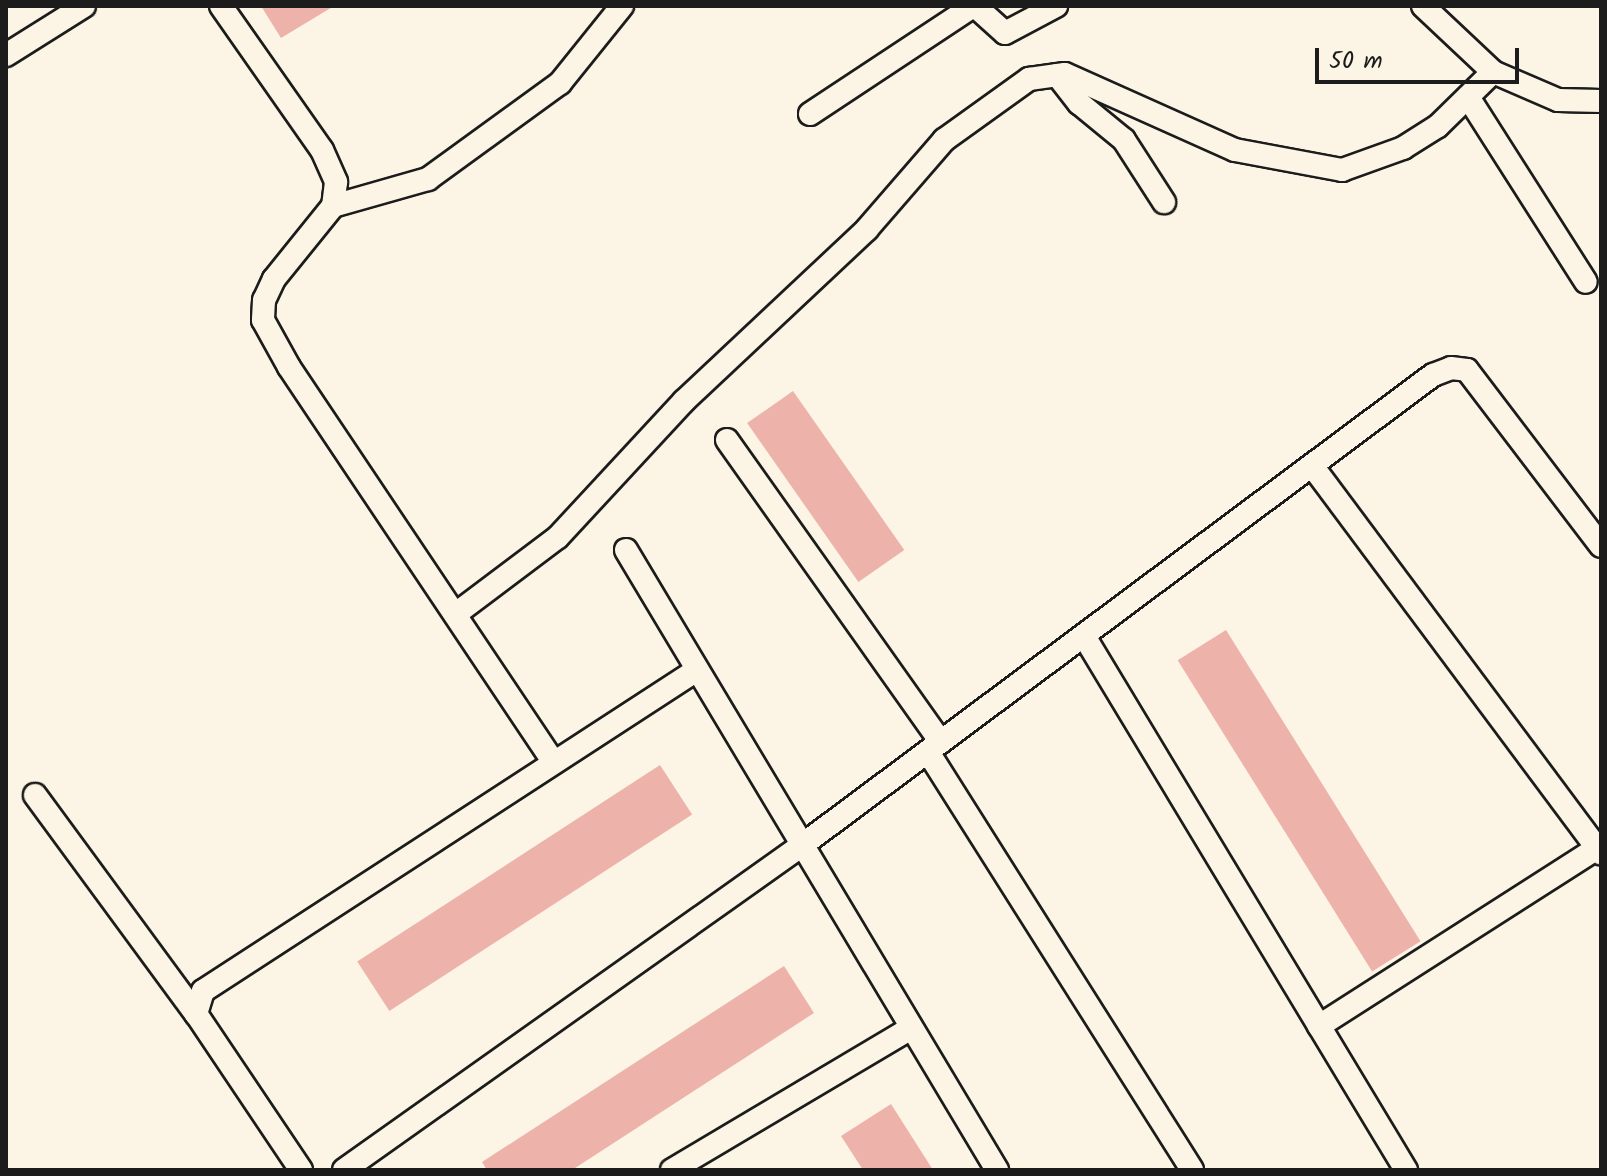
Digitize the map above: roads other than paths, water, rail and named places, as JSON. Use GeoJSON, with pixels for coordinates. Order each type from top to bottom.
{"type":"FeatureCollection","features":[{"type":"Feature","properties":{"kind":"street"},"geometry":{"type":"LineString","coordinates":[[6,55],[48,16],[84,6]]}},
{"type":"Feature","properties":{"kind":"street"},"geometry":{"type":"LineString","coordinates":[[221,6],[322,150],[336,182],[333,206],[274,279],[264,300],[263,320],[349,459],[457,613],[553,762]]}},
{"type":"Feature","properties":{"kind":"street"},"geometry":{"type":"LineString","coordinates":[[333,206],[428,179],[560,83],[622,6]]}},
{"type":"Feature","properties":{"kind":"street"},"geometry":{"type":"LineString","coordinates":[[810,114],[974,6],[1005,33],[1056,6]]}},
{"type":"Feature","properties":{"kind":"street"},"geometry":{"type":"LineString","coordinates":[[1423,6],[1493,72],[1558,100],[1601,101]]}},
{"type":"Feature","properties":{"kind":"street"},"geometry":{"type":"LineString","coordinates":[[457,613],[558,537],[684,401],[885,210],[944,140],[1029,79],[1057,75],[1117,95],[1235,150],[1342,170],[1403,148],[1468,97],[1493,72]]}},
{"type":"Feature","properties":{"kind":"street"},"geometry":{"type":"LineString","coordinates":[[1057,75],[1079,103],[1124,140],[1164,202]]}},
{"type":"Feature","properties":{"kind":"street"},"geometry":{"type":"LineString","coordinates":[[1468,97],[1586,282]]}},
{"type":"Feature","properties":{"kind":"street"},"geometry":{"type":"LineString","coordinates":[[344,1170],[801,846],[1433,375],[1451,368],[1467,370],[1601,546]]}},
{"type":"Feature","properties":{"kind":"street"},"geometry":{"type":"LineString","coordinates":[[727,440],[935,747],[1192,1170]]}},
{"type":"Feature","properties":{"kind":"street"},"geometry":{"type":"LineString","coordinates":[[1313,467],[1599,851],[1319,1026]]}},
{"type":"Feature","properties":{"kind":"street"},"geometry":{"type":"LineString","coordinates":[[626,550],[909,1029],[997,1170]]}},
{"type":"Feature","properties":{"kind":"street"},"geometry":{"type":"LineString","coordinates":[[1084,636],[1406,1170]]}},
{"type":"Feature","properties":{"kind":"street"},"geometry":{"type":"LineString","coordinates":[[196,1014],[203,991],[222,974],[697,670]]}},
{"type":"Feature","properties":{"kind":"street"},"geometry":{"type":"LineString","coordinates":[[35,795],[196,1014],[301,1170]]}},
{"type":"Feature","properties":{"kind":"street"},"geometry":{"type":"LineString","coordinates":[[672,1170],[909,1029]]}}]}
